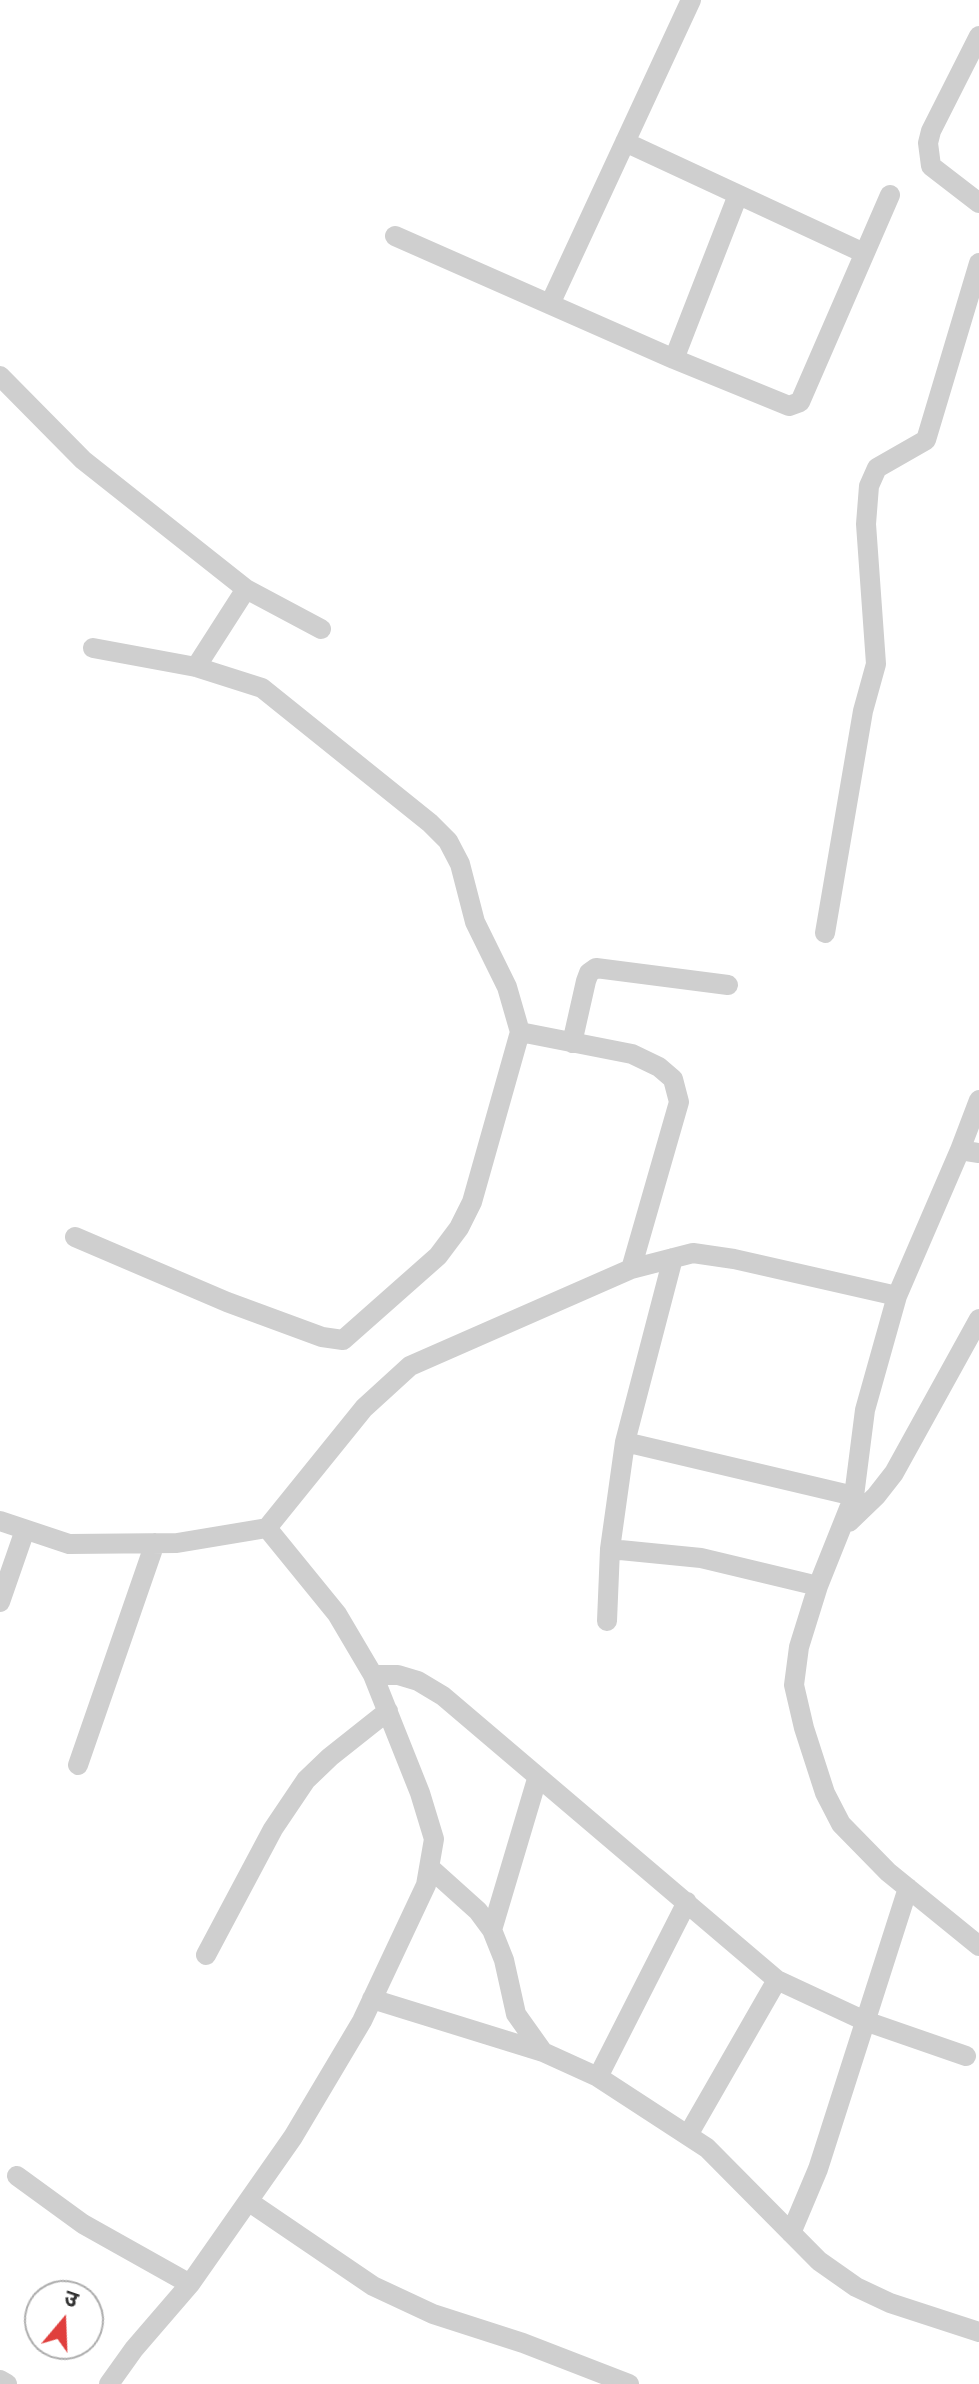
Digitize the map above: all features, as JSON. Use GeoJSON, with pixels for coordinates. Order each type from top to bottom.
{"type":"FeatureCollection","features":[{"type":"Feature","properties":{"kind":"street"},"geometry":{"type":"LineString","coordinates":[[550,304],[691,0]]}},
{"type":"Feature","properties":{"kind":"street"},"geometry":{"type":"LineString","coordinates":[[979,36],[931,131],[928,143],[931,166],[979,203]]}},
{"type":"Feature","properties":{"kind":"street"},"geometry":{"type":"LineString","coordinates":[[625,142],[864,253]]}},
{"type":"Feature","properties":{"kind":"street"},"geometry":{"type":"LineString","coordinates":[[674,359],[738,195]]}},
{"type":"Feature","properties":{"kind":"street"},"geometry":{"type":"LineString","coordinates":[[395,236],[674,359],[789,406],[800,402],[890,195]]}},
{"type":"Feature","properties":{"kind":"street"},"geometry":{"type":"LineString","coordinates":[[825,933],[863,711],[876,664],[866,524],[869,486],[877,468],[926,440],[979,263]]}},
{"type":"Feature","properties":{"kind":"street"},"geometry":{"type":"LineString","coordinates":[[0,376],[83,460],[246,589],[321,629]]}},
{"type":"Feature","properties":{"kind":"street"},"geometry":{"type":"LineString","coordinates":[[196,667],[246,589]]}},
{"type":"Feature","properties":{"kind":"street"},"geometry":{"type":"LineString","coordinates":[[75,1237],[227,1302],[322,1337],[343,1340],[438,1256],[459,1228],[472,1202],[520,1032],[507,987],[475,922],[460,864],[448,841],[430,823],[262,688],[196,667],[93,648]]}},
{"type":"Feature","properties":{"kind":"street"},"geometry":{"type":"LineString","coordinates":[[572,1043],[586,981],[589,973],[596,968],[728,985]]}},
{"type":"Feature","properties":{"kind":"street"},"geometry":{"type":"LineString","coordinates":[[520,1032],[632,1054],[659,1067],[673,1079],[679,1102],[631,1269]]}},
{"type":"Feature","properties":{"kind":"street"},"geometry":{"type":"LineString","coordinates":[[979,1100],[970,1152],[897,1296],[865,1410],[854,1496],[818,1586],[799,1647],[794,1685],[825,1793],[841,1824],[888,1872],[979,1946]]}},
{"type":"Feature","properties":{"kind":"street"},"geometry":{"type":"LineString","coordinates":[[0,1521],[69,1544],[177,1543],[267,1528],[364,1408],[410,1366],[631,1269],[673,1258],[693,1253],[734,1259],[897,1296]]}},
{"type":"Feature","properties":{"kind":"street"},"geometry":{"type":"LineString","coordinates":[[607,1621],[610,1549],[625,1442],[673,1258]]}},
{"type":"Feature","properties":{"kind":"street"},"geometry":{"type":"LineString","coordinates":[[841,1531],[894,1473],[979,1319]]}},
{"type":"Feature","properties":{"kind":"street"},"geometry":{"type":"LineString","coordinates":[[625,1442],[854,1496]]}},
{"type":"Feature","properties":{"kind":"street"},"geometry":{"type":"LineString","coordinates":[[109,2384],[134,2349],[190,2284],[293,2137],[362,2021],[426,1885],[434,1839],[420,1793],[373,1675],[337,1614],[267,1528]]}},
{"type":"Feature","properties":{"kind":"street"},"geometry":{"type":"LineString","coordinates":[[0,1602],[25,1530]]}},
{"type":"Feature","properties":{"kind":"street"},"geometry":{"type":"LineString","coordinates":[[78,1765],[155,1543]]}},
{"type":"Feature","properties":{"kind":"street"},"geometry":{"type":"LineString","coordinates":[[610,1549],[701,1558],[818,1586]]}},
{"type":"Feature","properties":{"kind":"street"},"geometry":{"type":"LineString","coordinates":[[373,1675],[398,1675],[418,1681],[443,1696],[777,1980],[865,2021],[966,2056]]}},
{"type":"Feature","properties":{"kind":"street"},"geometry":{"type":"LineString","coordinates":[[206,1955],[273,1829],[306,1780],[388,1711]]}},
{"type":"Feature","properties":{"kind":"street"},"geometry":{"type":"LineString","coordinates":[[492,1930],[537,1779]]}},
{"type":"Feature","properties":{"kind":"street"},"geometry":{"type":"LineString","coordinates":[[429,1867],[478,1911],[492,1930],[504,1960],[516,2014],[543,2052]]}},
{"type":"Feature","properties":{"kind":"street"},"geometry":{"type":"LineString","coordinates":[[791,2233],[818,2169],[908,1888]]}},
{"type":"Feature","properties":{"kind":"street"},"geometry":{"type":"LineString","coordinates":[[598,2077],[687,1902]]}},
{"type":"Feature","properties":{"kind":"street"},"geometry":{"type":"LineString","coordinates":[[688,2135],[777,1980]]}},
{"type":"Feature","properties":{"kind":"street"},"geometry":{"type":"LineString","coordinates":[[372,1999],[543,2052],[598,2077],[707,2148],[819,2261],[856,2287],[890,2303],[979,2332]]}},
{"type":"Feature","properties":{"kind":"street"},"geometry":{"type":"LineString","coordinates":[[17,2176],[83,2224],[190,2284]]}},
{"type":"Feature","properties":{"kind":"street"},"geometry":{"type":"LineString","coordinates":[[248,2201],[373,2286],[433,2314],[523,2343],[629,2384]]}},
{"type":"Feature","properties":{"kind":"street"},"geometry":{"type":"LineString","coordinates":[[0,2380],[7,2384]]}}]}
